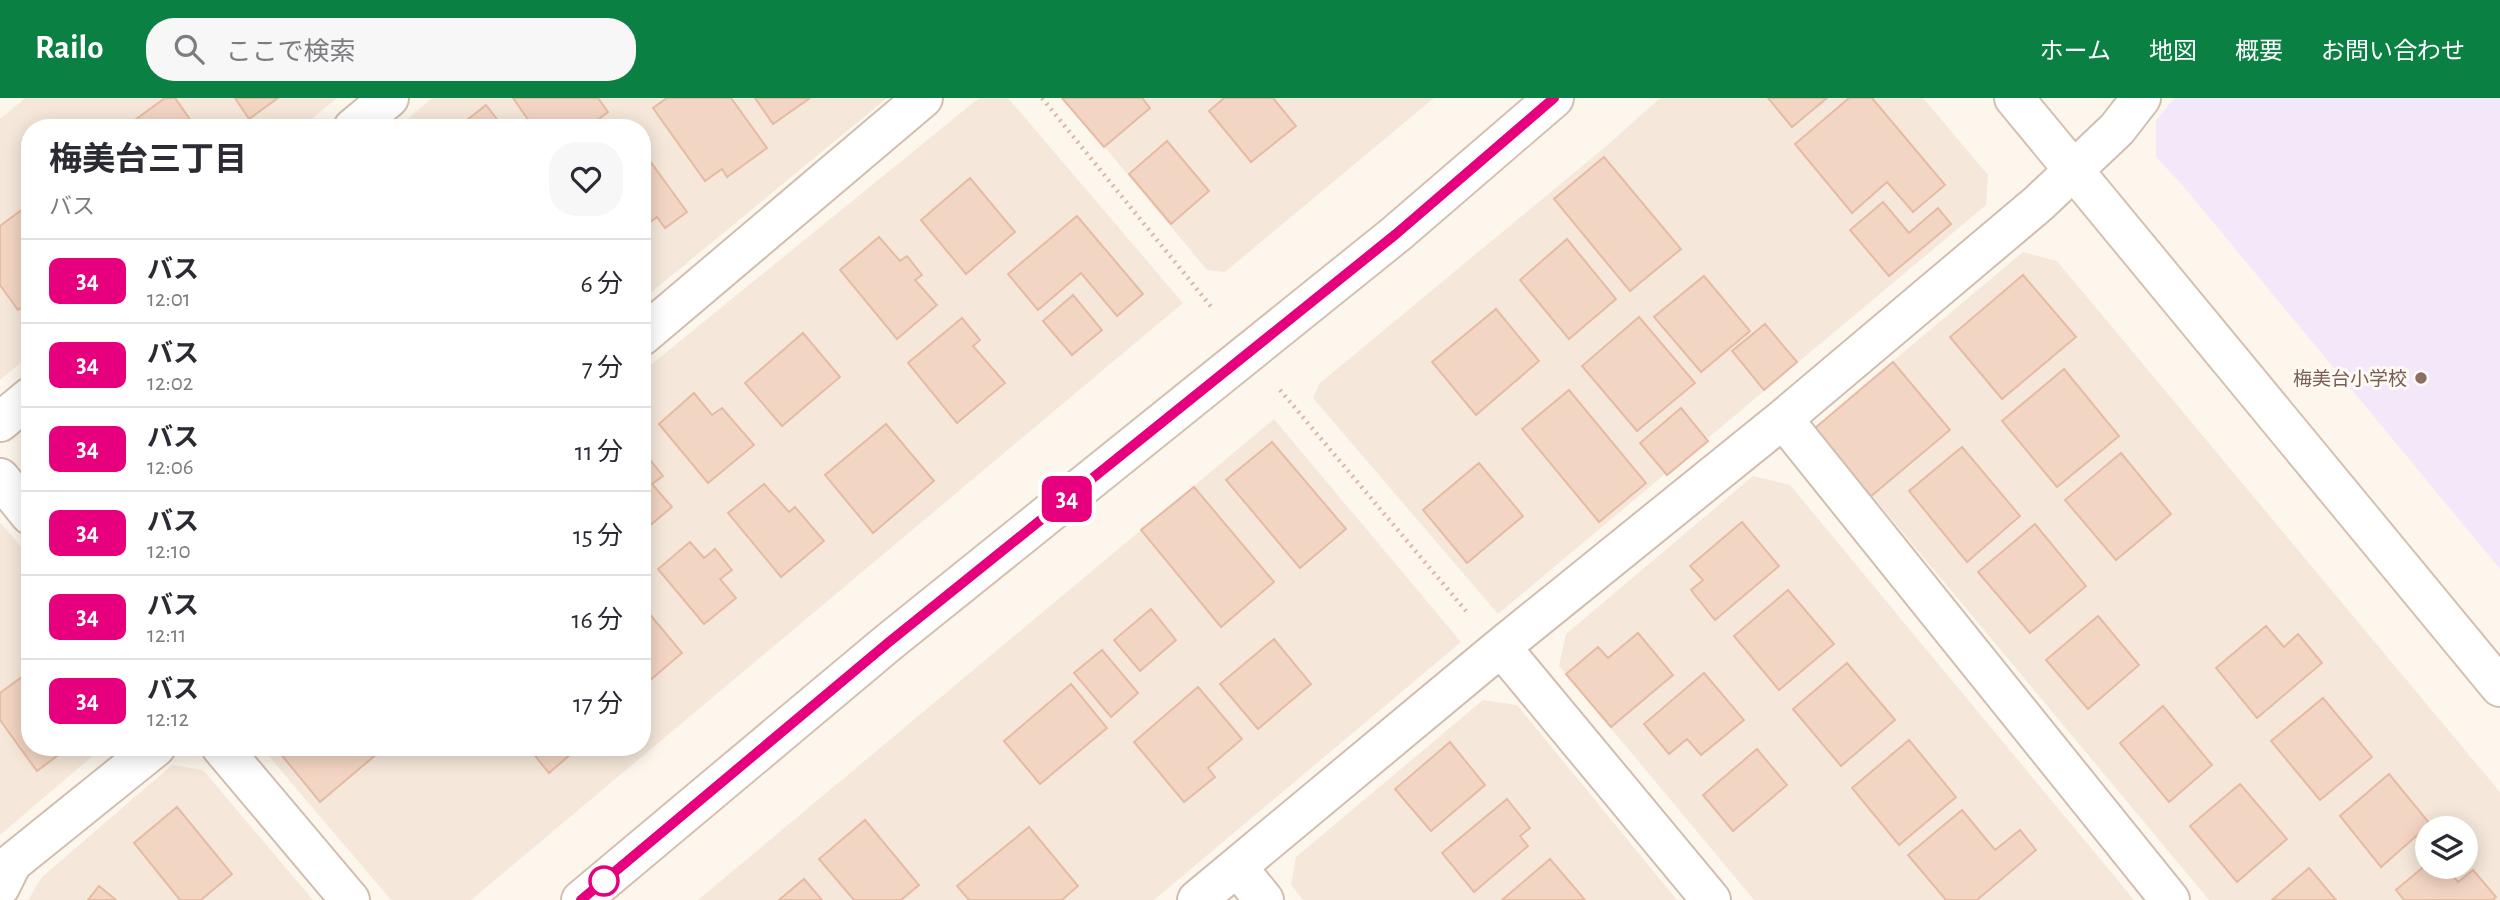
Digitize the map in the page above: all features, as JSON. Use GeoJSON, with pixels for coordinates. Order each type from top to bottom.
{"type":"FeatureCollection","features":[{"type":"Feature","properties":{"kind":"street"},"geometry":{"type":"LineString","coordinates":[[364,119],[389,98]]}},
{"type":"Feature","properties":{"kind":"street"},"geometry":{"type":"LineString","coordinates":[[651,328],[923,98]]}},
{"type":"Feature","properties":{"kind":"street"},"geometry":{"type":"LineString","coordinates":[[581,900],[900,634],[1396,234],[1554,98]]}},
{"type":"Feature","properties":{"kind":"street"},"geometry":{"type":"LineString","coordinates":[[2014,98],[2500,687]]}},
{"type":"Feature","properties":{"kind":"street"},"geometry":{"type":"LineString","coordinates":[[1197,900],[1501,647],[1783,419],[2039,203],[2117,129],[2141,98]]}},
{"type":"Feature","properties":{"kind":"street"},"geometry":{"type":"LineString","coordinates":[[0,422],[21,404]]}},
{"type":"Feature","properties":{"kind":"street"},"geometry":{"type":"LineString","coordinates":[[1783,419],[2169,900]]}},
{"type":"Feature","properties":{"kind":"street"},"geometry":{"type":"LineString","coordinates":[[0,478],[21,504]]}},
{"type":"Feature","properties":{"kind":"street"},"geometry":{"type":"LineString","coordinates":[[1501,647],[1711,900]]}},
{"type":"Feature","properties":{"kind":"street"},"geometry":{"type":"LineString","coordinates":[[0,887],[12,863],[145,756]]}},
{"type":"Feature","properties":{"kind":"street"},"geometry":{"type":"LineString","coordinates":[[229,756],[350,900]]}},
{"type":"Feature","properties":{"kind":"street"},"geometry":{"type":"LineString","coordinates":[[1237,867],[1264,900]]}},
{"type":"Feature","properties":{"kind":"path"},"geometry":{"type":"LineString","coordinates":[[1042,98],[1213,309]]}},
{"type":"Feature","properties":{"kind":"path"},"geometry":{"type":"LineString","coordinates":[[1280,389],[1481,629],[1501,647]]}},
{"type":"Feature","properties":{"kind":"shaded area"},"geometry":{"type":"Polygon","coordinates":[[[25,98],[337,98],[312,119],[21,119],[21,362],[0,380],[0,119],[25,98]]]}},
{"type":"Feature","properties":{"kind":"shaded area"},"geometry":{"type":"Polygon","coordinates":[[[432,98],[887,98],[651,293],[651,119],[408,119],[432,98]]]}},
{"type":"Feature","properties":{"kind":"shaded area"},"geometry":{"type":"Polygon","coordinates":[[[979,98],[1008,98],[1183,303],[651,749],[651,365],[979,98]]]}},
{"type":"Feature","properties":{"kind":"shaded area"},"geometry":{"type":"Polygon","coordinates":[[[1064,98],[1434,98],[1225,272],[1207,270],[1064,98]]]}},
{"type":"Feature","properties":{"kind":"shaded area"},"geometry":{"type":"Polygon","coordinates":[[[1660,98],[1923,98],[1988,175],[1986,205],[1498,614],[1313,398],[1320,383],[1610,143],[1660,98]]]}},
{"type":"Feature","properties":{"kind":"shaded area","name":"梅美台小学校"},"geometry":{"type":"Polygon","coordinates":[[[2174,98],[2500,98],[2500,569],[2184,187],[2156,157],[2156,121],[2174,98]]]}},
{"type":"Feature","properties":{"kind":"shaded area"},"geometry":{"type":"Polygon","coordinates":[[[2023,252],[2057,261],[2500,792],[2500,900],[2209,900],[1828,443],[1837,408],[2023,252]]]}},
{"type":"Feature","properties":{"kind":"shaded area"},"geometry":{"type":"Polygon","coordinates":[[[1274,419],[1461,642],[1154,900],[698,900],[1274,419]]]}},
{"type":"Feature","properties":{"kind":"shaded area"},"geometry":{"type":"Polygon","coordinates":[[[1753,476],[1790,485],[2134,900],[1754,900],[1559,666],[1566,634],[1753,476]]]}},
{"type":"Feature","properties":{"kind":"shaded area"},"geometry":{"type":"Polygon","coordinates":[[[0,522],[21,546],[21,756],[92,756],[0,835],[0,522]]]}},
{"type":"Feature","properties":{"kind":"shaded area"},"geometry":{"type":"Polygon","coordinates":[[[1483,700],[1517,705],[1677,900],[1303,900],[1291,885],[1296,857],[1483,700]]]}},
{"type":"Feature","properties":{"kind":"shaded area"},"geometry":{"type":"Polygon","coordinates":[[[269,756],[643,756],[471,900],[391,900],[269,756]]]}},
{"type":"Feature","properties":{"kind":"shaded area"},"geometry":{"type":"Polygon","coordinates":[[[172,765],[203,770],[313,900],[28,900],[42,877],[172,765]]]}},
{"type":"Feature","properties":{"kind":"building"},"geometry":{"type":"Polygon","coordinates":[[[165,98],[175,98],[190,119],[136,119],[165,98]]]}},
{"type":"Feature","properties":{"kind":"building"},"geometry":{"type":"Polygon","coordinates":[[[235,98],[278,98],[249,119],[235,98]]]}},
{"type":"Feature","properties":{"kind":"building"},"geometry":{"type":"Polygon","coordinates":[[[513,98],[598,98],[608,112],[599,119],[528,119],[513,98]]]}},
{"type":"Feature","properties":{"kind":"building"},"geometry":{"type":"Polygon","coordinates":[[[667,98],[731,98],[767,148],[727,177],[722,169],[705,181],[653,108],[667,98]]]}},
{"type":"Feature","properties":{"kind":"building"},"geometry":{"type":"Polygon","coordinates":[[[755,98],[810,98],[773,124],[755,98]]]}},
{"type":"Feature","properties":{"kind":"building"},"geometry":{"type":"Polygon","coordinates":[[[1062,98],[1142,98],[1150,108],[1104,147],[1062,98]]]}},
{"type":"Feature","properties":{"kind":"building"},"geometry":{"type":"Polygon","coordinates":[[[1224,98],[1273,98],[1296,126],[1251,162],[1209,111],[1224,98]]]}},
{"type":"Feature","properties":{"kind":"building"},"geometry":{"type":"Polygon","coordinates":[[[1768,98],[1827,98],[1792,127],[1768,98]]]}},
{"type":"Feature","properties":{"kind":"building"},"geometry":{"type":"Polygon","coordinates":[[[1849,98],[1872,98],[1945,185],[1913,212],[1887,182],[1852,213],[1795,144],[1849,98]]]}},
{"type":"Feature","properties":{"kind":"building"},"geometry":{"type":"Polygon","coordinates":[[[486,105],[497,119],[468,119],[486,105]]]}},
{"type":"Feature","properties":{"kind":"building"},"geometry":{"type":"Polygon","coordinates":[[[1167,141],[1209,191],[1171,224],[1129,174],[1167,141]]]}},
{"type":"Feature","properties":{"kind":"building"},"geometry":{"type":"Polygon","coordinates":[[[1604,157],[1681,249],[1630,291],[1554,199],[1604,157]]]}},
{"type":"Feature","properties":{"kind":"building"},"geometry":{"type":"Polygon","coordinates":[[[651,162],[687,212],[665,228],[657,217],[651,221],[651,162]]]}},
{"type":"Feature","properties":{"kind":"building"},"geometry":{"type":"Polygon","coordinates":[[[970,178],[1015,232],[966,274],[921,220],[970,178]]]}},
{"type":"Feature","properties":{"kind":"building"},"geometry":{"type":"Polygon","coordinates":[[[1883,202],[1909,233],[1938,208],[1951,224],[1889,276],[1850,230],[1883,202]]]}},
{"type":"Feature","properties":{"kind":"building"},"geometry":{"type":"Polygon","coordinates":[[[21,210],[21,308],[18,310],[0,285],[0,226],[21,210]]]}},
{"type":"Feature","properties":{"kind":"building"},"geometry":{"type":"Polygon","coordinates":[[[1077,216],[1143,294],[1117,316],[1081,273],[1038,310],[1008,274],[1077,216]]]}},
{"type":"Feature","properties":{"kind":"building"},"geometry":{"type":"Polygon","coordinates":[[[879,237],[900,261],[907,256],[922,275],[915,280],[937,305],[897,339],[840,270],[879,237]]]}},
{"type":"Feature","properties":{"kind":"building"},"geometry":{"type":"Polygon","coordinates":[[[1567,239],[1616,299],[1569,339],[1520,280],[1567,239]]]}},
{"type":"Feature","properties":{"kind":"building"},"geometry":{"type":"Polygon","coordinates":[[[2023,275],[2076,337],[2002,399],[1950,337],[2023,275]]]}},
{"type":"Feature","properties":{"kind":"building"},"geometry":{"type":"Polygon","coordinates":[[[1704,276],[1750,331],[1701,372],[1654,317],[1704,276]]]}},
{"type":"Feature","properties":{"kind":"building"},"geometry":{"type":"Polygon","coordinates":[[[1073,295],[1102,330],[1072,355],[1043,321],[1073,295]]]}},
{"type":"Feature","properties":{"kind":"building"},"geometry":{"type":"Polygon","coordinates":[[[1496,309],[1539,361],[1476,415],[1432,362],[1496,309]]]}},
{"type":"Feature","properties":{"kind":"building"},"geometry":{"type":"Polygon","coordinates":[[[1639,317],[1695,383],[1637,431],[1582,366],[1639,317]]]}},
{"type":"Feature","properties":{"kind":"building"},"geometry":{"type":"Polygon","coordinates":[[[962,318],[980,340],[973,346],[1005,383],[957,423],[908,363],[962,318]]]}},
{"type":"Feature","properties":{"kind":"building"},"geometry":{"type":"Polygon","coordinates":[[[1765,324],[1797,362],[1764,390],[1732,351],[1765,324]]]}},
{"type":"Feature","properties":{"kind":"building"},"geometry":{"type":"Polygon","coordinates":[[[803,333],[840,377],[782,426],[745,383],[803,333]]]}},
{"type":"Feature","properties":{"kind":"building"},"geometry":{"type":"Polygon","coordinates":[[[1893,362],[1950,430],[1870,497],[1814,429],[1893,362]]]}},
{"type":"Feature","properties":{"kind":"building"},"geometry":{"type":"Polygon","coordinates":[[[2064,369],[2119,436],[2057,487],[2002,421],[2064,369]]]}},
{"type":"Feature","properties":{"kind":"building"},"geometry":{"type":"Polygon","coordinates":[[[1569,390],[1646,483],[1599,522],[1522,429],[1569,390]]]}},
{"type":"Feature","properties":{"kind":"building"},"geometry":{"type":"Polygon","coordinates":[[[694,393],[712,415],[722,408],[754,445],[708,483],[659,424],[694,393]]]}},
{"type":"Feature","properties":{"kind":"building"},"geometry":{"type":"Polygon","coordinates":[[[1681,408],[1708,441],[1667,475],[1640,443],[1681,408]]]}},
{"type":"Feature","properties":{"kind":"building"},"geometry":{"type":"Polygon","coordinates":[[[886,424],[934,481],[873,533],[825,475],[886,424]]]}},
{"type":"Feature","properties":{"kind":"building"},"geometry":{"type":"Polygon","coordinates":[[[1272,442],[1346,529],[1300,568],[1226,480],[1272,442]]]}},
{"type":"Feature","properties":{"kind":"building"},"geometry":{"type":"Polygon","coordinates":[[[1962,447],[2020,516],[1967,562],[1909,491],[1962,447]]]}},
{"type":"Feature","properties":{"kind":"building"},"geometry":{"type":"Polygon","coordinates":[[[2121,453],[2171,514],[2116,560],[2065,500],[2121,453]]]}},
{"type":"Feature","properties":{"kind":"building"},"geometry":{"type":"Polygon","coordinates":[[[651,461],[663,476],[652,484],[672,507],[651,524],[651,461]]]}},
{"type":"Feature","properties":{"kind":"building"},"geometry":{"type":"Polygon","coordinates":[[[1479,463],[1523,516],[1467,563],[1423,510],[1479,463]]]}},
{"type":"Feature","properties":{"kind":"building"},"geometry":{"type":"Polygon","coordinates":[[[764,484],[789,512],[795,507],[824,541],[781,577],[728,513],[764,484]]]}},
{"type":"Feature","properties":{"kind":"building"},"geometry":{"type":"Polygon","coordinates":[[[1194,487],[1274,582],[1221,627],[1141,530],[1194,487]]]}},
{"type":"Feature","properties":{"kind":"building"},"geometry":{"type":"Polygon","coordinates":[[[1742,522],[1779,566],[1715,620],[1691,590],[1703,580],[1690,566],[1742,522]]]}},
{"type":"Feature","properties":{"kind":"building"},"geometry":{"type":"Polygon","coordinates":[[[2035,524],[2086,586],[2030,633],[1978,572],[2035,524]]]}},
{"type":"Feature","properties":{"kind":"building"},"geometry":{"type":"Polygon","coordinates":[[[690,542],[704,558],[715,549],[732,570],[720,579],[736,598],[704,624],[658,569],[690,542]]]}},
{"type":"Feature","properties":{"kind":"building"},"geometry":{"type":"Polygon","coordinates":[[[1788,590],[1834,644],[1779,690],[1734,636],[1788,590]]]}},
{"type":"Feature","properties":{"kind":"building"},"geometry":{"type":"Polygon","coordinates":[[[1151,609],[1176,640],[1140,671],[1114,640],[1151,609]]]}},
{"type":"Feature","properties":{"kind":"building"},"geometry":{"type":"Polygon","coordinates":[[[651,616],[682,653],[651,679],[651,616]]]}},
{"type":"Feature","properties":{"kind":"building"},"geometry":{"type":"Polygon","coordinates":[[[2098,616],[2139,665],[2088,709],[2046,660],[2098,616]]]}},
{"type":"Feature","properties":{"kind":"building"},"geometry":{"type":"Polygon","coordinates":[[[2266,626],[2284,647],[2298,634],[2322,663],[2257,718],[2216,668],[2266,626]]]}},
{"type":"Feature","properties":{"kind":"building"},"geometry":{"type":"Polygon","coordinates":[[[1638,633],[1673,675],[1611,727],[1566,674],[1598,647],[1608,658],[1638,633]]]}},
{"type":"Feature","properties":{"kind":"building"},"geometry":{"type":"Polygon","coordinates":[[[1274,639],[1311,684],[1258,729],[1220,684],[1274,639]]]}},
{"type":"Feature","properties":{"kind":"building"},"geometry":{"type":"Polygon","coordinates":[[[1102,650],[1138,693],[1111,717],[1074,673],[1102,650]]]}},
{"type":"Feature","properties":{"kind":"building"},"geometry":{"type":"Polygon","coordinates":[[[1847,663],[1895,720],[1841,766],[1793,709],[1847,663]]]}},
{"type":"Feature","properties":{"kind":"building"},"geometry":{"type":"Polygon","coordinates":[[[1704,673],[1744,720],[1701,755],[1687,739],[1669,754],[1644,724],[1704,673]]]}},
{"type":"Feature","properties":{"kind":"building"},"geometry":{"type":"Polygon","coordinates":[[[21,678],[21,749],[0,720],[0,693],[21,678]]]}},
{"type":"Feature","properties":{"kind":"building"},"geometry":{"type":"Polygon","coordinates":[[[1071,684],[1107,728],[1040,784],[1004,741],[1071,684]]]}},
{"type":"Feature","properties":{"kind":"building"},"geometry":{"type":"Polygon","coordinates":[[[1198,687],[1242,739],[1208,768],[1215,777],[1184,802],[1134,742],[1198,687]]]}},
{"type":"Feature","properties":{"kind":"building"},"geometry":{"type":"Polygon","coordinates":[[[2323,698],[2372,757],[2320,800],[2271,741],[2323,698]]]}},
{"type":"Feature","properties":{"kind":"building"},"geometry":{"type":"Polygon","coordinates":[[[2163,706],[2212,765],[2169,802],[2120,743],[2163,706]]]}},
{"type":"Feature","properties":{"kind":"building"},"geometry":{"type":"Polygon","coordinates":[[[1909,740],[1956,797],[1899,845],[1852,788],[1909,740]]]}},
{"type":"Feature","properties":{"kind":"building"},"geometry":{"type":"Polygon","coordinates":[[[1450,742],[1485,785],[1431,831],[1395,789],[1450,742]]]}},
{"type":"Feature","properties":{"kind":"building"},"geometry":{"type":"Polygon","coordinates":[[[1757,749],[1787,785],[1733,831],[1703,795],[1757,749]]]}},
{"type":"Feature","properties":{"kind":"building"},"geometry":{"type":"Polygon","coordinates":[[[26,756],[57,756],[37,771],[26,756]]]}},
{"type":"Feature","properties":{"kind":"building"},"geometry":{"type":"Polygon","coordinates":[[[282,756],[374,756],[320,802],[282,756]]]}},
{"type":"Feature","properties":{"kind":"building"},"geometry":{"type":"Polygon","coordinates":[[[535,756],[569,756],[549,773],[535,756]]]}},
{"type":"Feature","properties":{"kind":"building"},"geometry":{"type":"Polygon","coordinates":[[[2389,774],[2423,816],[2415,816],[2415,837],[2381,867],[2340,816],[2389,774]]]}},
{"type":"Feature","properties":{"kind":"building"},"geometry":{"type":"Polygon","coordinates":[[[2240,784],[2287,839],[2237,882],[2190,826],[2240,784]]]}},
{"type":"Feature","properties":{"kind":"building"},"geometry":{"type":"Polygon","coordinates":[[[1507,799],[1530,828],[1520,836],[1528,846],[1474,892],[1442,853],[1507,799]]]}},
{"type":"Feature","properties":{"kind":"building"},"geometry":{"type":"Polygon","coordinates":[[[177,807],[232,874],[201,900],[180,900],[134,843],[177,807]]]}},
{"type":"Feature","properties":{"kind":"building"},"geometry":{"type":"Polygon","coordinates":[[[1962,810],[1995,850],[2020,830],[2036,850],[1977,900],[1946,900],[1908,855],[1962,810]]]}},
{"type":"Feature","properties":{"kind":"building"},"geometry":{"type":"Polygon","coordinates":[[[865,820],[919,885],[901,900],[854,900],[819,859],[865,820]]]}},
{"type":"Feature","properties":{"kind":"building"},"geometry":{"type":"Polygon","coordinates":[[[1029,827],[1078,886],[1062,900],[969,900],[957,886],[1029,827]]]}},
{"type":"Feature","properties":{"kind":"building"},"geometry":{"type":"Polygon","coordinates":[[[1550,859],[1585,900],[1502,900],[1550,859]]]}},
{"type":"Feature","properties":{"kind":"building"},"geometry":{"type":"Polygon","coordinates":[[[2309,868],[2336,900],[2272,900],[2309,868]]]}},
{"type":"Feature","properties":{"kind":"building"},"geometry":{"type":"Polygon","coordinates":[[[2415,874],[2415,879],[2456,879],[2458,882],[2462,879],[2478,879],[2478,876],[2496,897],[2493,900],[2404,900],[2396,890],[2415,874]]]}},
{"type":"Feature","properties":{"kind":"building"},"geometry":{"type":"Polygon","coordinates":[[[804,879],[822,900],[779,900],[804,879]]]}},
{"type":"Feature","properties":{"kind":"building"},"geometry":{"type":"Polygon","coordinates":[[[99,886],[116,900],[88,900],[99,886]]]}},
{"type":"Feature","properties":{"kind":"bus line","name":"34"},"geometry":{"type":"LineString","coordinates":[[581,900],[889,642],[1396,234],[1554,98]]}},
{"type":"Feature","properties":{"kind":"place","name":"梅美台小学校"},"geometry":{"type":"Point","coordinates":[2421,378]}}]}
